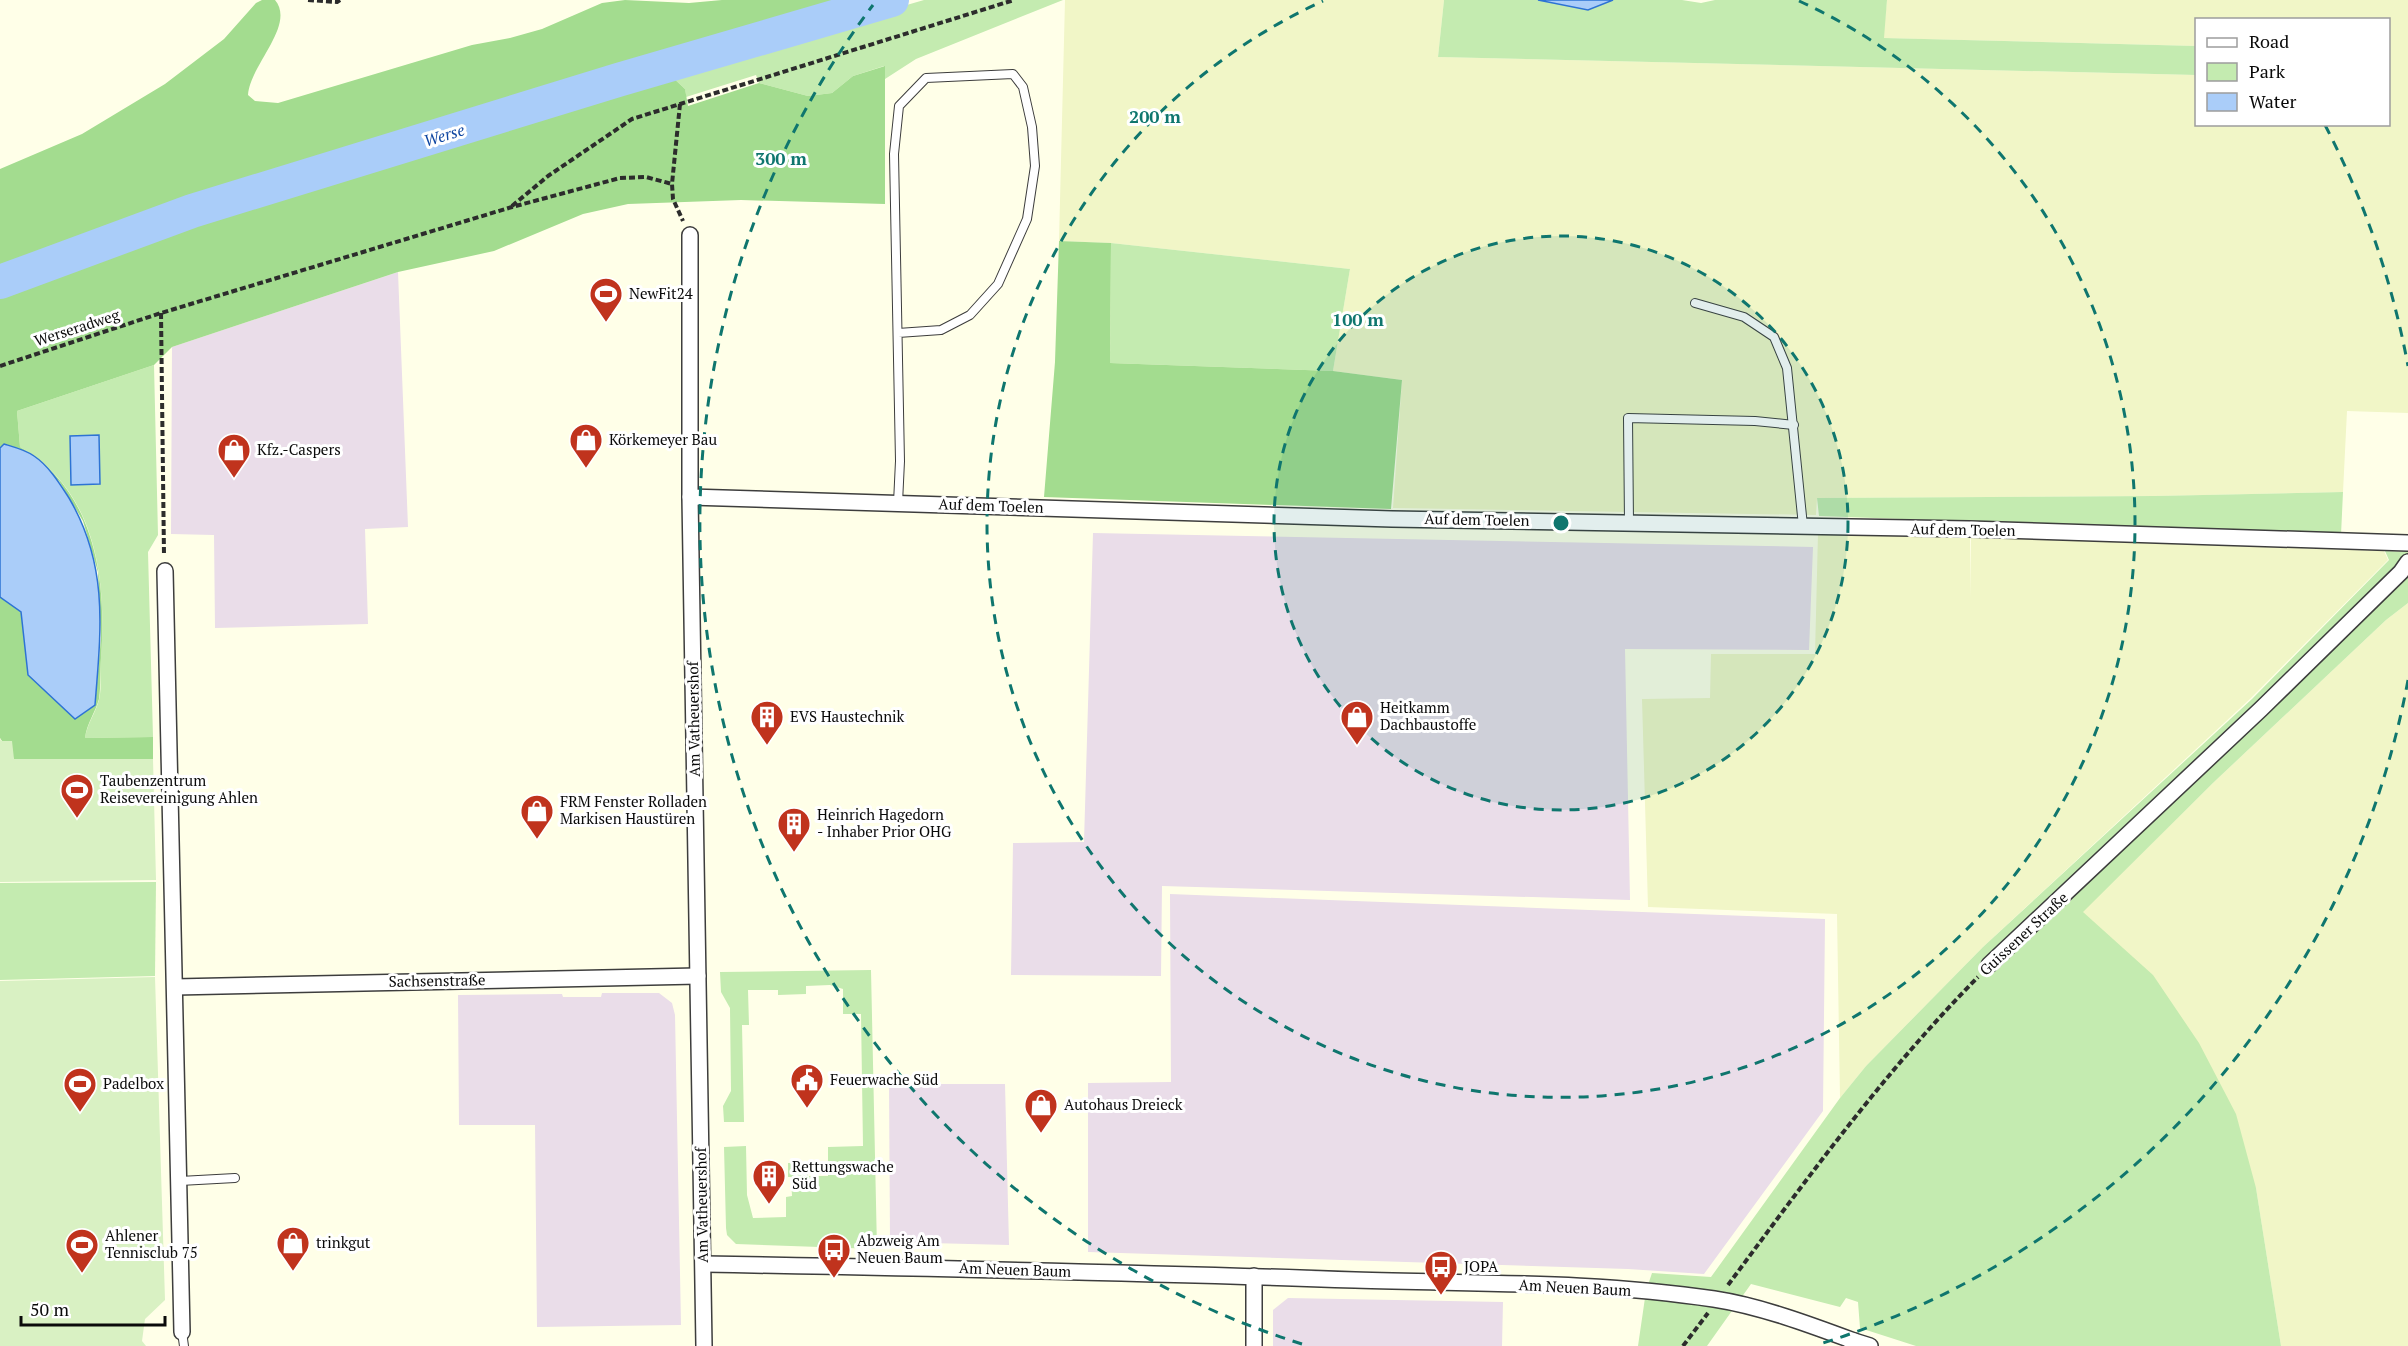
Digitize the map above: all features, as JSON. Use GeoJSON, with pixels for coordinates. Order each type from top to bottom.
{"type":"FeatureCollection","features":[{"type":"Feature","properties":{"kind":"street","name":"Am Vatheuershof"},"geometry":{"type":"LineString","coordinates":[[690,236],[690,497],[704,1346]]}},
{"type":"Feature","properties":{"kind":"street","name":"Auf dem Toelen"},"geometry":{"type":"LineString","coordinates":[[690,497],[1392,519],[1803,526],[2408,543]]}},
{"type":"Feature","properties":{"kind":"street","name":"Guissener Straße"},"geometry":{"type":"LineString","coordinates":[[1989,965],[2306,666],[2401,572],[2408,562]]}},
{"type":"Feature","properties":{"kind":"street"},"geometry":{"type":"LineString","coordinates":[[165,571],[183,1339]]}},
{"type":"Feature","properties":{"kind":"street","name":"Sachsenstraße"},"geometry":{"type":"LineString","coordinates":[[175,987],[698,976]]}},
{"type":"Feature","properties":{"kind":"street","name":"Am Neuen Baum"},"geometry":{"type":"LineString","coordinates":[[704,1264],[1254,1276],[1646,1291],[1717,1300],[1808,1324],[1853,1343],[1870,1346]]}},
{"type":"Feature","properties":{"kind":"street"},"geometry":{"type":"LineString","coordinates":[[1254,1276],[1254,1346]]}},
{"type":"Feature","properties":{"kind":"lane"},"geometry":{"type":"LineString","coordinates":[[898,333],[941,330],[970,315],[998,284],[1027,219],[1035,166],[1032,127],[1023,87],[1013,74],[926,78],[899,106],[894,154],[900,461],[898,503]]}},
{"type":"Feature","properties":{"kind":"lane"},"geometry":{"type":"LineString","coordinates":[[1695,303],[1744,317],[1774,337],[1787,368],[1803,526]]}},
{"type":"Feature","properties":{"kind":"lane"},"geometry":{"type":"LineString","coordinates":[[1629,523],[1628,418],[1755,421],[1794,425]]}},
{"type":"Feature","properties":{"kind":"lane"},"geometry":{"type":"LineString","coordinates":[[180,1180],[235,1178]]}},
{"type":"Feature","properties":{"kind":"path"},"geometry":{"type":"LineString","coordinates":[[308,0],[337,3],[340,0]]}},
{"type":"Feature","properties":{"kind":"path"},"geometry":{"type":"LineString","coordinates":[[512,207],[548,176],[632,119],[1014,0]]}},
{"type":"Feature","properties":{"kind":"path"},"geometry":{"type":"LineString","coordinates":[[680,104],[672,184],[673,199],[690,236]]}},
{"type":"Feature","properties":{"kind":"path","name":"Werseradweg"},"geometry":{"type":"LineString","coordinates":[[0,366],[161,313],[512,207],[620,178],[646,177],[672,184]]}},
{"type":"Feature","properties":{"kind":"path"},"geometry":{"type":"LineString","coordinates":[[161,313],[165,571]]}},
{"type":"Feature","properties":{"kind":"path","name":"Guissener Straße"},"geometry":{"type":"LineString","coordinates":[[1683,1346],[1897,1066],[1941,1014],[1989,965]]}},
{"type":"Feature","properties":{"kind":"shaded area","name":"Kfz.-Caspers"},"geometry":{"type":"Polygon","coordinates":[[[398,272],[408,527],[365,529],[368,624],[215,628],[214,535],[171,534],[172,347],[398,272]]]}},
{"type":"Feature","properties":{"kind":"shaded area","name":"Heitkamm Dachbaustoffe"},"geometry":{"type":"Polygon","coordinates":[[[1093,533],[1813,547],[1809,650],[1625,649],[1630,900],[1162,886],[1161,976],[1011,975],[1013,843],[1084,842],[1093,533]]]}},
{"type":"Feature","properties":{"kind":"shaded area"},"geometry":{"type":"Polygon","coordinates":[[[1170,894],[1825,919],[1823,1111],[1704,1274],[1628,1269],[1088,1252],[1088,1083],[1171,1082],[1170,894]]]}},
{"type":"Feature","properties":{"kind":"shaded area"},"geometry":{"type":"Polygon","coordinates":[[[602,993],[659,993],[672,1003],[675,1015],[681,1325],[537,1327],[535,1125],[459,1125],[458,995],[562,994],[563,997],[601,997],[602,993]]]}},
{"type":"Feature","properties":{"kind":"shaded area"},"geometry":{"type":"Polygon","coordinates":[[[889,1084],[1005,1084],[1009,1245],[890,1242],[889,1084]]]}},
{"type":"Feature","properties":{"kind":"shaded area"},"geometry":{"type":"Polygon","coordinates":[[[1288,1298],[1503,1302],[1502,1346],[1273,1346],[1273,1310],[1288,1298]]]}},
{"type":"Feature","properties":{"kind":"green space"},"geometry":{"type":"Polygon","coordinates":[[[262,0],[275,0],[280,10],[280,21],[270,46],[256,71],[248,95],[255,101],[278,103],[472,45],[542,29],[602,3],[625,0],[689,3],[722,0],[854,0],[665,58],[669,74],[685,89],[688,106],[759,83],[808,96],[832,93],[853,76],[885,66],[885,204],[741,200],[628,204],[583,214],[494,251],[398,272],[172,347],[154,365],[17,411],[20,447],[45,465],[65,487],[80,512],[91,539],[98,568],[102,628],[100,689],[99,699],[85,738],[153,737],[153,759],[14,759],[0,738],[0,597],[21,612],[28,675],[75,719],[95,705],[101,638],[98,572],[83,521],[59,481],[4,444],[0,448],[0,169],[82,134],[165,84],[224,39],[256,3],[262,0]]]}},
{"type":"Feature","properties":{"kind":"green space"},"geometry":{"type":"Polygon","coordinates":[[[924,0],[1063,0],[916,59],[885,79],[884,66],[853,76],[832,93],[808,96],[759,83],[756,75],[686,97],[685,89],[669,74],[924,0]]]}},
{"type":"Feature","properties":{"kind":"green space"},"geometry":{"type":"Polygon","coordinates":[[[1065,0],[1444,0],[1438,57],[2195,75],[2195,126],[2390,126],[2390,18],[2195,18],[2195,46],[1883,38],[1887,0],[2408,0],[2408,413],[2347,411],[2343,492],[2155,496],[1817,498],[1816,515],[1393,508],[1402,380],[1333,371],[1350,269],[1111,243],[1059,241],[1065,0]]]}},
{"type":"Feature","properties":{"kind":"green space"},"geometry":{"type":"Polygon","coordinates":[[[1444,0],[1538,0],[1588,10],[1613,0],[1682,0],[1701,3],[1715,0],[1887,0],[1884,38],[2195,46],[2195,75],[1438,57],[1444,0]]]}},
{"type":"Feature","properties":{"kind":"green space"},"geometry":{"type":"Polygon","coordinates":[[[1059,241],[1111,243],[1110,363],[1333,371],[1402,380],[1391,509],[1044,497],[1055,362],[1059,241]]]}},
{"type":"Feature","properties":{"kind":"green space"},"geometry":{"type":"Polygon","coordinates":[[[1111,243],[1350,269],[1333,371],[1110,363],[1111,243]]]}},
{"type":"Feature","properties":{"kind":"green space"},"geometry":{"type":"Polygon","coordinates":[[[154,365],[158,535],[148,552],[153,737],[85,738],[99,700],[100,690],[102,598],[98,568],[81,512],[66,487],[46,465],[20,447],[17,411],[154,365]]]}},
{"type":"Feature","properties":{"kind":"green space"},"geometry":{"type":"Polygon","coordinates":[[[2343,492],[2341,535],[1819,516],[1817,498],[2155,496],[2343,492]]]}},
{"type":"Feature","properties":{"kind":"green space"},"geometry":{"type":"Polygon","coordinates":[[[1818,533],[1970,537],[1971,599],[1971,537],[2384,551],[2388,560],[2251,698],[1983,947],[1866,1066],[1840,1098],[1837,914],[1648,907],[1642,699],[1710,698],[1711,654],[1815,654],[1818,533]]]}},
{"type":"Feature","properties":{"kind":"green space"},"geometry":{"type":"Polygon","coordinates":[[[2385,551],[2408,552],[2408,603],[2386,620],[2214,782],[2083,912],[2153,975],[2199,1043],[2236,1114],[2256,1188],[2281,1346],[1916,1346],[1860,1328],[1858,1302],[1846,1298],[1840,1307],[1751,1284],[1707,1346],[1638,1346],[1646,1291],[1652,1273],[1711,1277],[1840,1098],[1866,1066],[1983,947],[2252,699],[2389,560],[2385,551]]]}},
{"type":"Feature","properties":{"kind":"green space"},"geometry":{"type":"Polygon","coordinates":[[[2408,603],[2408,1346],[2281,1346],[2256,1188],[2082,912],[2214,782],[2386,620],[2408,603]]]}},
{"type":"Feature","properties":{"kind":"green space","name":"Taubenzentrum Reisevereinigung Ahlen"},"geometry":{"type":"Polygon","coordinates":[[[0,738],[1,741],[12,741],[14,759],[153,759],[156,880],[0,882],[0,738]]]}},
{"type":"Feature","properties":{"kind":"green space"},"geometry":{"type":"Polygon","coordinates":[[[156,882],[155,976],[0,980],[0,883],[156,882]]]}},
{"type":"Feature","properties":{"kind":"green space"},"geometry":{"type":"Polygon","coordinates":[[[871,970],[877,1249],[736,1244],[727,1235],[726,1228],[724,1147],[746,1146],[747,1195],[753,1218],[786,1217],[786,1197],[792,1196],[788,1163],[807,1163],[808,1176],[828,1176],[828,1147],[863,1146],[861,1014],[843,1014],[843,989],[830,985],[806,986],[806,994],[778,995],[778,990],[748,990],[749,1025],[742,1025],[744,1122],[724,1122],[723,1106],[731,1091],[730,1008],[721,992],[720,972],[871,970]]]}},
{"type":"Feature","properties":{"kind":"green space","name":"Padelbox"},"geometry":{"type":"Polygon","coordinates":[[[155,977],[165,1300],[145,1319],[142,1341],[146,1346],[0,1346],[0,981],[155,977]]]}},
{"type":"Feature","properties":{"kind":"water"},"geometry":{"type":"Polygon","coordinates":[[[1538,0],[1613,0],[1588,10],[1538,0]]]}},
{"type":"Feature","properties":{"kind":"water"},"geometry":{"type":"Polygon","coordinates":[[[99,435],[100,484],[71,485],[70,436],[99,435]]]}},
{"type":"Feature","properties":{"kind":"water"},"geometry":{"type":"Polygon","coordinates":[[[4,444],[31,454],[49,470],[69,498],[82,523],[91,548],[99,599],[100,624],[95,705],[75,719],[28,675],[21,612],[0,597],[0,448],[4,444]]]}},
{"type":"Feature","properties":{"kind":"waterway","name":"Werse"},"geometry":{"type":"LineString","coordinates":[[0,282],[192,211],[618,80],[892,0]]}},
{"type":"Feature","properties":{"kind":"place","name":"NewFit24"},"geometry":{"type":"Point","coordinates":[606,323]}},
{"type":"Feature","properties":{"kind":"place","name":"Körkemeyer Bau"},"geometry":{"type":"Point","coordinates":[586,469]}},
{"type":"Feature","properties":{"kind":"place","name":"Kfz.-Caspers"},"geometry":{"type":"Point","coordinates":[234,479]}},
{"type":"Feature","properties":{"kind":"place","name":"EVS Haustechnik"},"geometry":{"type":"Point","coordinates":[767,746]}},
{"type":"Feature","properties":{"kind":"place","name":"Heitkamm Dachbaustoffe"},"geometry":{"type":"Point","coordinates":[1357,746]}},
{"type":"Feature","properties":{"kind":"place","name":"Taubenzentrum Reisevereinigung Ahlen"},"geometry":{"type":"Point","coordinates":[77,819]}},
{"type":"Feature","properties":{"kind":"place","name":"FRM Fenster Rolladen Markisen Haustüren"},"geometry":{"type":"Point","coordinates":[537,840]}},
{"type":"Feature","properties":{"kind":"place","name":"Heinrich Hagedorn - Inhaber Prior OHG"},"geometry":{"type":"Point","coordinates":[794,853]}},
{"type":"Feature","properties":{"kind":"place","name":"Feuerwache Süd"},"geometry":{"type":"Point","coordinates":[807,1109]}},
{"type":"Feature","properties":{"kind":"place","name":"Padelbox"},"geometry":{"type":"Point","coordinates":[80,1113]}},
{"type":"Feature","properties":{"kind":"place","name":"Autohaus Dreieck"},"geometry":{"type":"Point","coordinates":[1041,1134]}},
{"type":"Feature","properties":{"kind":"place","name":"Rettungswache Süd"},"geometry":{"type":"Point","coordinates":[769,1205]}},
{"type":"Feature","properties":{"kind":"place","name":"trinkgut"},"geometry":{"type":"Point","coordinates":[293,1272]}},
{"type":"Feature","properties":{"kind":"place","name":"Ahlener Tennisclub 75"},"geometry":{"type":"Point","coordinates":[82,1274]}},
{"type":"Feature","properties":{"kind":"place","name":"Abzweig Am Neuen Baum"},"geometry":{"type":"Point","coordinates":[834,1279]}},
{"type":"Feature","properties":{"kind":"place","name":"JOPA"},"geometry":{"type":"Point","coordinates":[1441,1296]}}]}
